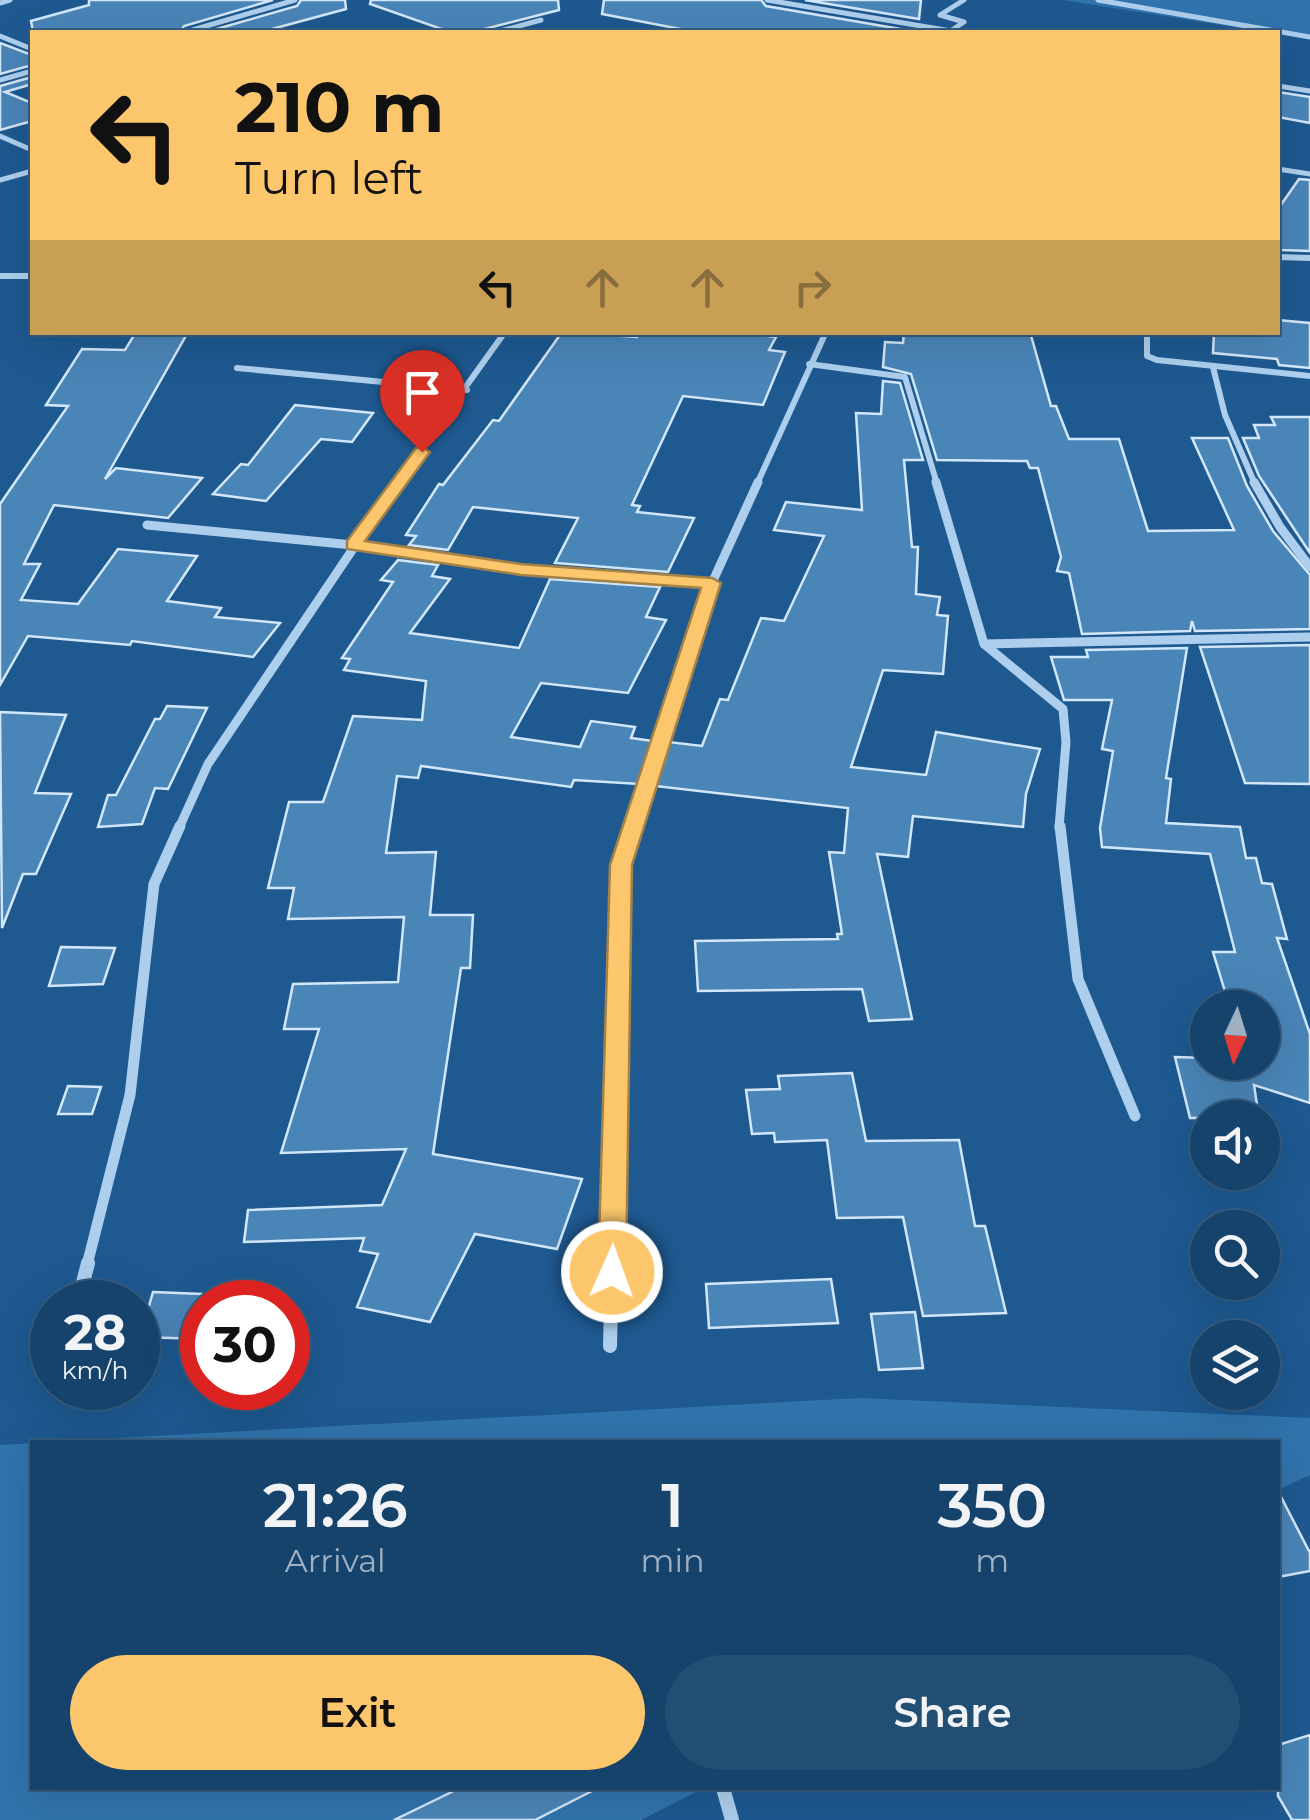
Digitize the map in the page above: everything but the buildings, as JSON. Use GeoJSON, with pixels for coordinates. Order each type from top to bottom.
{"type":"FeatureCollection","features":[{"type":"Feature","properties":{"kind":"street"},"geometry":{"type":"LineString","coordinates":[[0,2],[10,0]]}},
{"type":"Feature","properties":{"kind":"street"},"geometry":{"type":"LineString","coordinates":[[193,30],[295,0]]}},
{"type":"Feature","properties":{"kind":"street"},"geometry":{"type":"LineString","coordinates":[[767,0],[940,30]]}},
{"type":"Feature","properties":{"kind":"street"},"geometry":{"type":"LineString","coordinates":[[954,30],[964,22],[940,14],[964,0]]}},
{"type":"Feature","properties":{"kind":"street"},"geometry":{"type":"LineString","coordinates":[[1098,0],[1270,30]]}},
{"type":"Feature","properties":{"kind":"street"},"geometry":{"type":"LineString","coordinates":[[504,30],[540,20]]}},
{"type":"Feature","properties":{"kind":"street"},"geometry":{"type":"LineString","coordinates":[[1280,32],[1310,37]]}},
{"type":"Feature","properties":{"kind":"street"},"geometry":{"type":"LineString","coordinates":[[0,36],[30,48]]}},
{"type":"Feature","properties":{"kind":"street"},"geometry":{"type":"LineString","coordinates":[[0,80],[30,72]]}},
{"type":"Feature","properties":{"kind":"street"},"geometry":{"type":"LineString","coordinates":[[1280,86],[1310,91]]}},
{"type":"Feature","properties":{"kind":"street"},"geometry":{"type":"LineString","coordinates":[[0,136],[30,149]]}},
{"type":"Feature","properties":{"kind":"street"},"geometry":{"type":"LineString","coordinates":[[1280,168],[1310,174]]}},
{"type":"Feature","properties":{"kind":"street"},"geometry":{"type":"LineString","coordinates":[[0,180],[30,172]]}},
{"type":"Feature","properties":{"kind":"street"},"geometry":{"type":"LineString","coordinates":[[1280,257],[1310,258]]}},
{"type":"Feature","properties":{"kind":"street"},"geometry":{"type":"LineString","coordinates":[[0,288],[3,276],[30,276]]}},
{"type":"Feature","properties":{"kind":"street"},"geometry":{"type":"LineString","coordinates":[[84,1280],[130,1095],[154,884],[208,764],[354,545],[467,390],[502,335]]}},
{"type":"Feature","properties":{"kind":"street"},"geometry":{"type":"LineString","coordinates":[[610,1346],[621,865],[712,583],[824,335]]}},
{"type":"Feature","properties":{"kind":"street"},"geometry":{"type":"LineString","coordinates":[[1147,335],[1146,356],[1310,376]]}},
{"type":"Feature","properties":{"kind":"street"},"geometry":{"type":"LineString","coordinates":[[810,364],[904,377],[984,644],[1063,709],[1066,742],[1059,832],[1078,979],[1135,1116]]}},
{"type":"Feature","properties":{"kind":"street"},"geometry":{"type":"LineString","coordinates":[[1212,367],[1215,394],[1235,440],[1293,548],[1310,566]]}},
{"type":"Feature","properties":{"kind":"street"},"geometry":{"type":"LineString","coordinates":[[236,368],[467,390]]}},
{"type":"Feature","properties":{"kind":"street"},"geometry":{"type":"LineString","coordinates":[[147,525],[354,545],[521,569],[712,583]]}},
{"type":"Feature","properties":{"kind":"street"},"geometry":{"type":"LineString","coordinates":[[984,644],[1310,637]]}},
{"type":"Feature","properties":{"kind":"street"},"geometry":{"type":"LineString","coordinates":[[724,1790],[732,1820]]}},
{"type":"Feature","properties":{"kind":"shaded area"},"geometry":{"type":"Polygon","coordinates":[[[1063,0],[1310,0],[1310,39],[1280,34],[1280,30],[1253,30],[1063,0]]]}},
{"type":"Feature","properties":{"kind":"shaded area"},"geometry":{"type":"Polygon","coordinates":[[[860,1398],[1310,1418],[1310,1475],[1280,1489],[1280,1440],[78,1440],[860,1398]]]}},
{"type":"Feature","properties":{"kind":"shaded area"},"geometry":{"type":"Polygon","coordinates":[[[30,1443],[30,1790],[700,1790],[641,1820],[0,1820],[0,1445],[30,1443]]]}},
{"type":"Feature","properties":{"kind":"route"},"geometry":{"type":"LineString","coordinates":[[422,452],[354,545],[521,569],[712,583],[621,865],[612,1272]]}}]}
